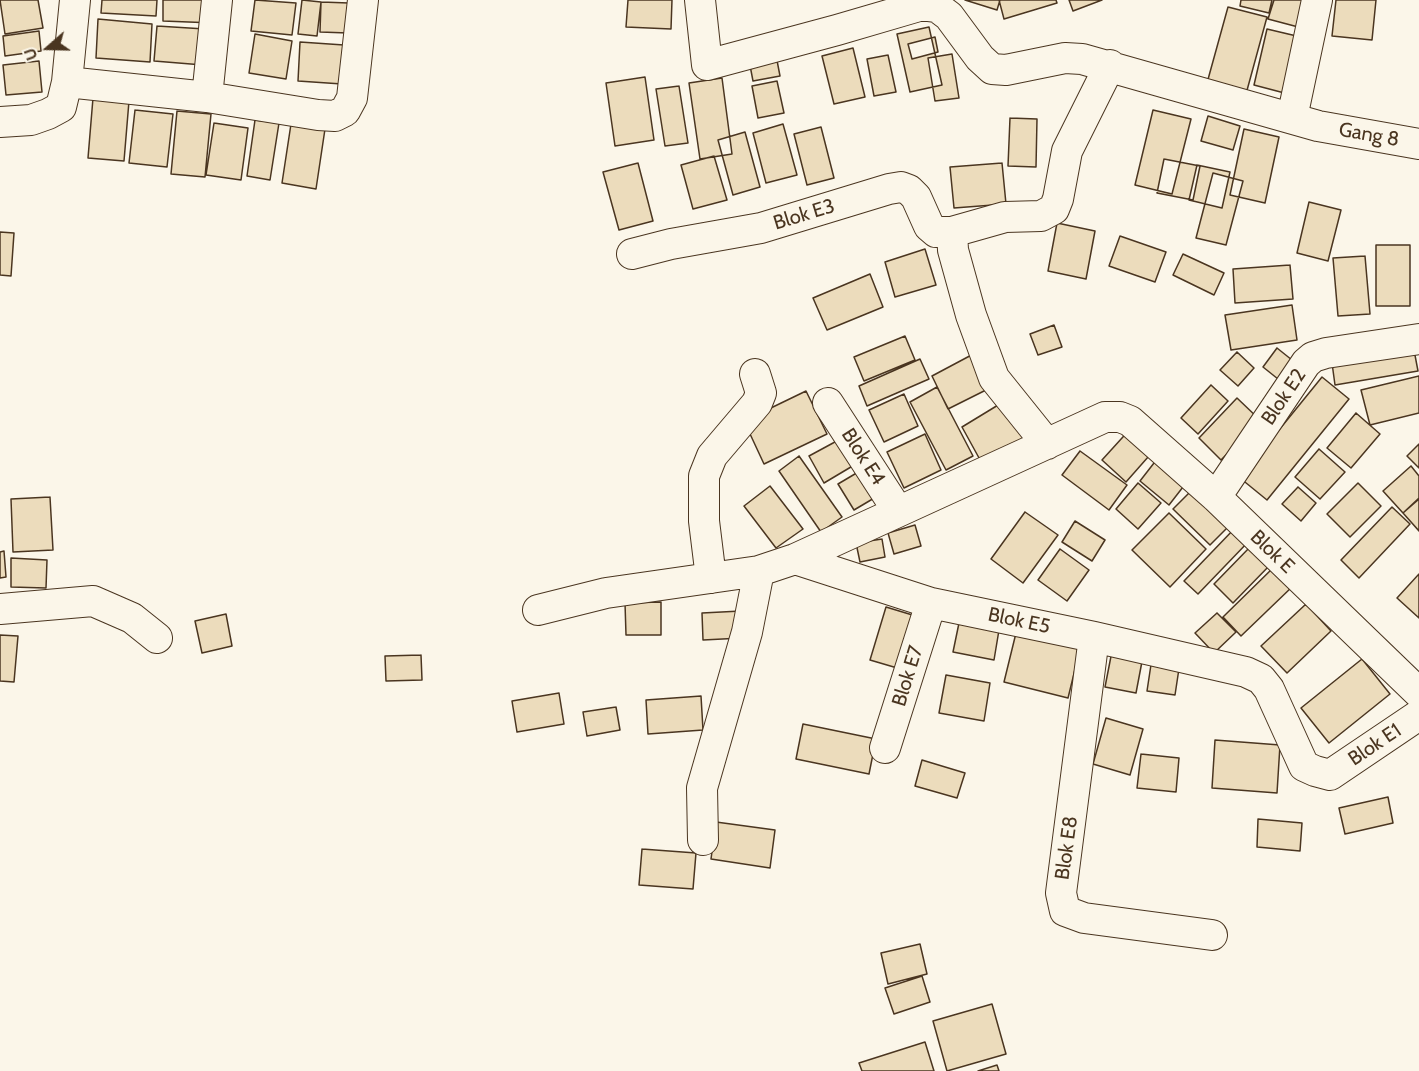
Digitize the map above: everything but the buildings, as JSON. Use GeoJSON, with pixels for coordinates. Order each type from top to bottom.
{"type":"FeatureCollection","features":[{"type":"Feature","properties":{"kind":"street"},"geometry":{"type":"LineString","coordinates":[[0,122],[31,120],[61,106],[67,82],[75,0]]}},
{"type":"Feature","properties":{"kind":"street"},"geometry":{"type":"LineString","coordinates":[[207,97],[218,0]]}},
{"type":"Feature","properties":{"kind":"street"},"geometry":{"type":"LineString","coordinates":[[67,82],[207,97],[318,116],[335,116],[345,111],[352,98],[363,0]]}},
{"type":"Feature","properties":{"kind":"street","name":"Gang 8"},"geometry":{"type":"LineString","coordinates":[[700,0],[707,65],[919,6],[929,6],[937,7],[949,16],[980,58],[992,69],[1006,70],[1065,58],[1082,59],[1110,65],[1305,122],[1419,144]]}},
{"type":"Feature","properties":{"kind":"street"},"geometry":{"type":"LineString","coordinates":[[1305,122],[1317,0]]}},
{"type":"Feature","properties":{"kind":"street"},"geometry":{"type":"LineString","coordinates":[[538,610],[606,592],[759,571],[795,559],[1047,444],[994,378],[971,315],[953,250],[952,232],[1005,217],[1041,216],[1054,209],[1067,151],[1110,65]]}},
{"type":"Feature","properties":{"kind":"street","name":"Blok E3"},"geometry":{"type":"LineString","coordinates":[[632,254],[671,244],[761,228],[889,189],[901,188],[909,190],[916,197],[929,226],[936,232],[952,232]]}},
{"type":"Feature","properties":{"kind":"street","name":"Blok E2"},"geometry":{"type":"LineString","coordinates":[[1216,497],[1306,363],[1313,357],[1419,339]]}},
{"type":"Feature","properties":{"kind":"street"},"geometry":{"type":"LineString","coordinates":[[711,578],[704,521],[704,476],[712,456],[757,403],[761,393],[756,374]]}},
{"type":"Feature","properties":{"kind":"street","name":"Blok E4"},"geometry":{"type":"LineString","coordinates":[[828,403],[898,511]]}},
{"type":"Feature","properties":{"kind":"street","name":"Blok E"},"geometry":{"type":"LineString","coordinates":[[1047,444],[1105,417],[1120,417],[1130,421],[1216,497],[1419,693]]}},
{"type":"Feature","properties":{"kind":"street","name":"Blok E5"},"geometry":{"type":"LineString","coordinates":[[795,559],[931,603],[1246,672],[1261,679],[1269,689],[1304,766],[1330,775]]}},
{"type":"Feature","properties":{"kind":"street"},"geometry":{"type":"LineString","coordinates":[[703,840],[702,788],[747,632],[759,571]]}},
{"type":"Feature","properties":{"kind":"street"},"geometry":{"type":"LineString","coordinates":[[0,609],[93,601],[132,618],[157,638]]}},
{"type":"Feature","properties":{"kind":"street","name":"Blok E7"},"geometry":{"type":"LineString","coordinates":[[885,748],[931,603]]}},
{"type":"Feature","properties":{"kind":"street","name":"Blok E8"},"geometry":{"type":"LineString","coordinates":[[1094,637],[1061,893],[1065,911],[1084,918],[1212,935]]}},
{"type":"Feature","properties":{"kind":"street","name":"Blok E1"},"geometry":{"type":"LineString","coordinates":[[1330,775],[1419,715]]}}]}
